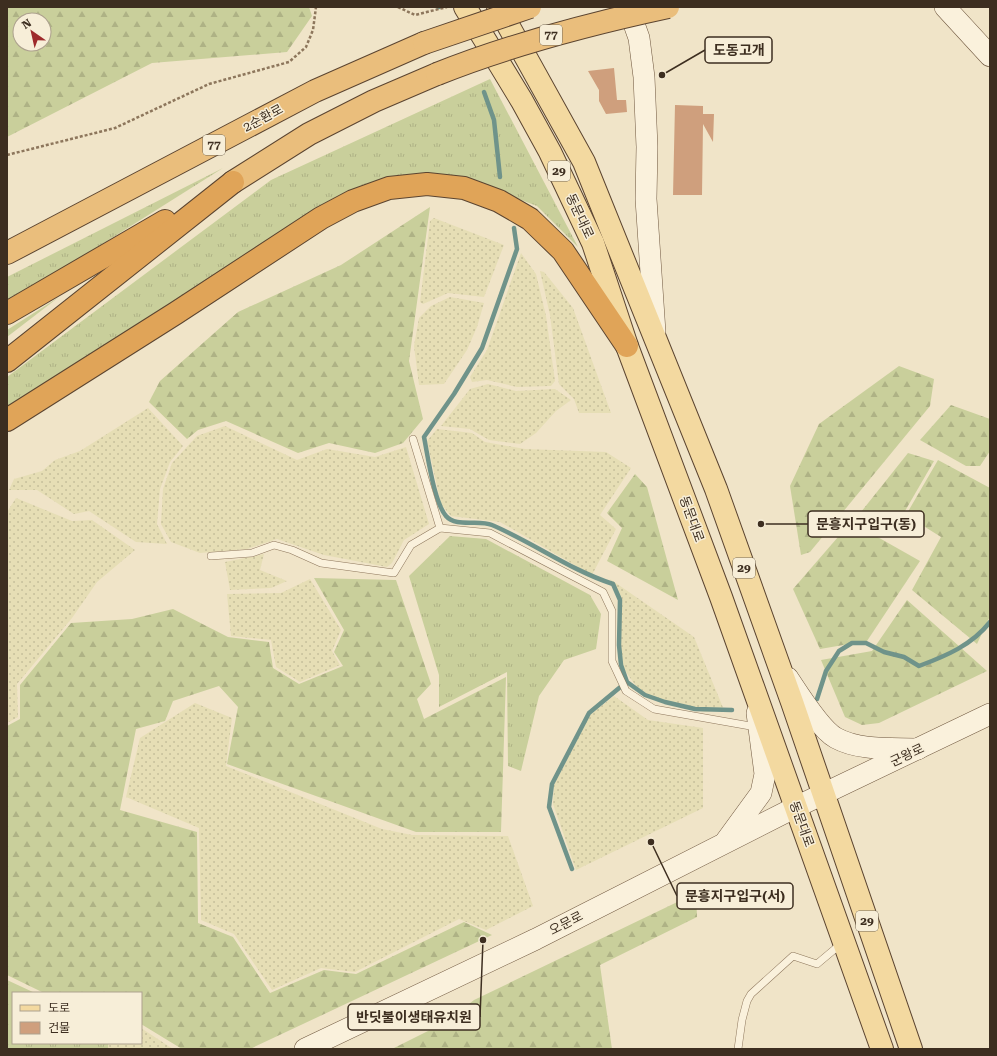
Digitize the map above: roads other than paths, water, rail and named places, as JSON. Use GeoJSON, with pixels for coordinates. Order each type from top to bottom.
{"type":"FeatureCollection","features":[{"type":"Feature","properties":{"kind":"highway","name":"2순환로"},"geometry":{"type":"LineString","coordinates":[[7,253],[316,91],[424,43],[530,7]]}},
{"type":"Feature","properties":{"kind":"highway","name":"77"},"geometry":{"type":"LineString","coordinates":[[233,182],[309,134],[374,101],[474,59],[533,39],[605,20],[668,7]]}},
{"type":"Feature","properties":{"kind":"highway"},"geometry":{"type":"LineString","coordinates":[[7,313],[233,182]]}},
{"type":"Feature","properties":{"kind":"highway"},"geometry":{"type":"LineString","coordinates":[[7,361],[233,182]]}},
{"type":"Feature","properties":{"kind":"highway"},"geometry":{"type":"LineString","coordinates":[[7,420],[170,317],[321,218],[353,201],[389,188],[427,184],[464,188],[499,201],[530,219],[563,251],[627,346]]}},
{"type":"Feature","properties":{"kind":"main road","name":"동문대로"},"geometry":{"type":"LineString","coordinates":[[465,7],[522,101],[550,152],[593,243],[627,346],[754,689],[882,1049]]}},
{"type":"Feature","properties":{"kind":"main road","name":"동문대로"},"geometry":{"type":"LineString","coordinates":[[498,7],[584,162],[656,344],[716,489],[824,794],[911,1049]]}},
{"type":"Feature","properties":{"kind":"main road","name":"동문대로"},"geometry":{"type":"LineString","coordinates":[[628,7],[639,38],[644,77],[647,206],[656,344]]}},
{"type":"Feature","properties":{"kind":"main road"},"geometry":{"type":"LineString","coordinates":[[945,7],[990,56]]}},
{"type":"Feature","properties":{"kind":"main road"},"geometry":{"type":"LineString","coordinates":[[778,664],[813,715],[835,738],[861,746],[920,749]]}},
{"type":"Feature","properties":{"kind":"main road"},"geometry":{"type":"LineString","coordinates":[[724,843],[761,793],[765,774],[754,689]]}},
{"type":"Feature","properties":{"kind":"main road","name":"군왕로"},"geometry":{"type":"LineString","coordinates":[[824,794],[990,714]]}},
{"type":"Feature","properties":{"kind":"main road","name":"오문로"},"geometry":{"type":"LineString","coordinates":[[305,1049],[536,939],[724,843],[824,794]]}},
{"type":"Feature","properties":{"kind":"lane"},"geometry":{"type":"LineString","coordinates":[[413,439],[440,528]]}},
{"type":"Feature","properties":{"kind":"lane"},"geometry":{"type":"LineString","coordinates":[[211,556],[252,553],[274,545],[292,550],[321,563],[394,573],[411,545],[440,528],[490,533],[603,592],[612,611],[612,661],[626,691],[654,709],[759,728]]}},
{"type":"Feature","properties":{"kind":"lane"},"geometry":{"type":"LineString","coordinates":[[738,1049],[745,1007],[751,994],[793,956],[817,964],[844,941]]}},
{"type":"Feature","properties":{"kind":"waterway"},"geometry":{"type":"LineString","coordinates":[[484,92],[494,120],[500,177]]}},
{"type":"Feature","properties":{"kind":"waterway"},"geometry":{"type":"LineString","coordinates":[[514,228],[517,249],[482,348],[454,394],[424,437],[438,501],[446,516],[450,520],[462,523],[487,523],[523,540],[567,564],[613,584],[620,600],[619,645],[621,665],[627,682],[645,695],[665,702],[695,709],[732,710]]}},
{"type":"Feature","properties":{"kind":"waterway"},"geometry":{"type":"LineString","coordinates":[[817,699],[826,671],[839,651],[852,643],[866,643],[884,652],[904,657],[919,666],[958,649],[975,637],[990,622]]}},
{"type":"Feature","properties":{"kind":"waterway"},"geometry":{"type":"LineString","coordinates":[[572,869],[549,807],[552,784],[589,713],[624,684]]}},
{"type":"Feature","properties":{"kind":"place","name":"도동고개"},"geometry":{"type":"Point","coordinates":[662,75]}},
{"type":"Feature","properties":{"kind":"place","name":"문흥지구입구(동)"},"geometry":{"type":"Point","coordinates":[761,524]}},
{"type":"Feature","properties":{"kind":"place","name":"문흥지구입구(서)"},"geometry":{"type":"Point","coordinates":[651,842]}},
{"type":"Feature","properties":{"kind":"place","name":"반딧불이생태유치원"},"geometry":{"type":"Point","coordinates":[483,940]}}]}
